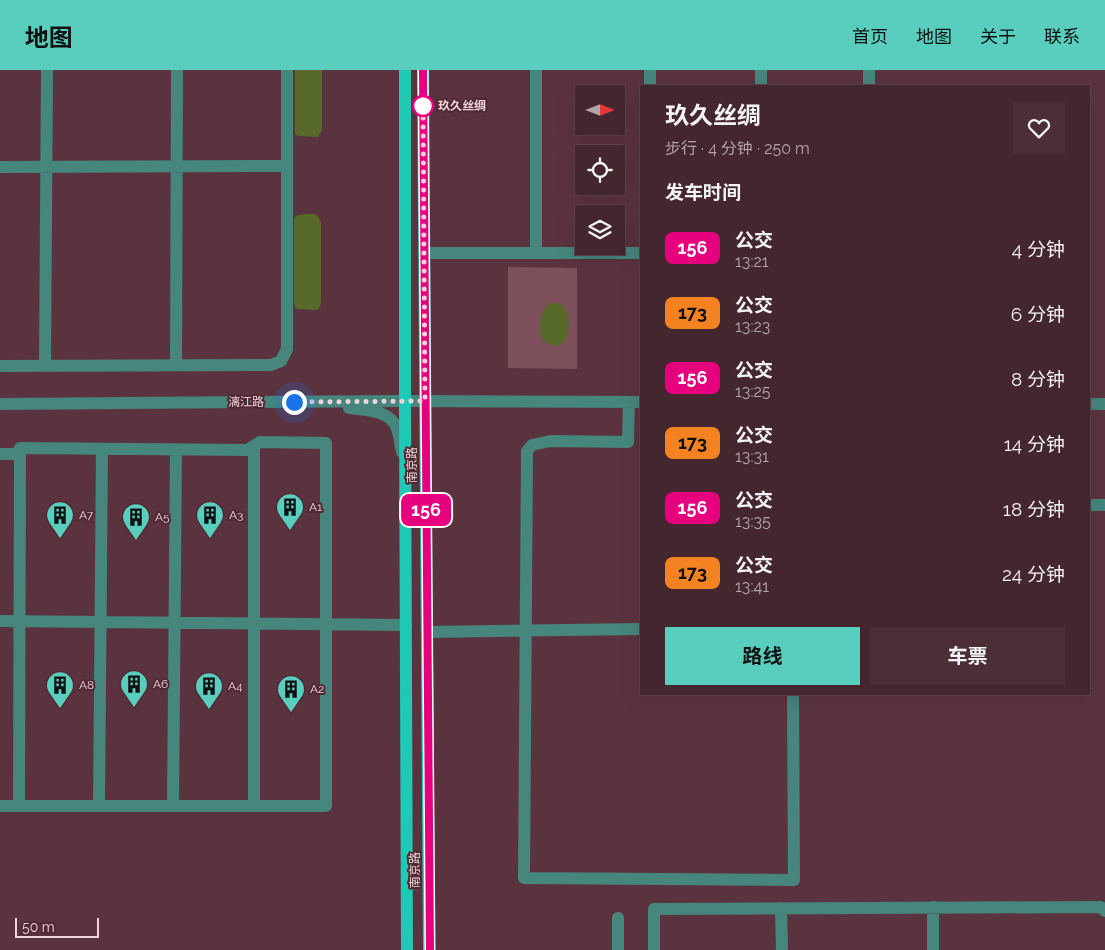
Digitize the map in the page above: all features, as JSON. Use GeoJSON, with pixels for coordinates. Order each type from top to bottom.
{"type":"FeatureCollection","features":[{"type":"Feature","properties":{"kind":"main road","name":"南京路"},"geometry":{"type":"LineString","coordinates":[[405,70],[407,950]]}},
{"type":"Feature","properties":{"kind":"main road","name":"南京路"},"geometry":{"type":"LineString","coordinates":[[423,70],[430,950]]}},
{"type":"Feature","properties":{"kind":"street"},"geometry":{"type":"LineString","coordinates":[[45,366],[47,70]]}},
{"type":"Feature","properties":{"kind":"street"},"geometry":{"type":"LineString","coordinates":[[176,365],[177,70]]}},
{"type":"Feature","properties":{"kind":"street"},"geometry":{"type":"LineString","coordinates":[[0,366],[271,365],[281,361],[287,349],[287,70]]}},
{"type":"Feature","properties":{"kind":"street"},"geometry":{"type":"LineString","coordinates":[[536,70],[536,253]]}},
{"type":"Feature","properties":{"kind":"street"},"geometry":{"type":"LineString","coordinates":[[650,70],[650,85]]}},
{"type":"Feature","properties":{"kind":"street"},"geometry":{"type":"LineString","coordinates":[[762,70],[762,85]]}},
{"type":"Feature","properties":{"kind":"street"},"geometry":{"type":"LineString","coordinates":[[868,85],[869,70]]}},
{"type":"Feature","properties":{"kind":"street"},"geometry":{"type":"LineString","coordinates":[[0,167],[287,166]]}},
{"type":"Feature","properties":{"kind":"street"},"geometry":{"type":"LineString","coordinates":[[424,253],[640,253]]}},
{"type":"Feature","properties":{"kind":"street","name":"漓江路"},"geometry":{"type":"LineString","coordinates":[[0,404],[405,401],[635,402]]}},
{"type":"Feature","properties":{"kind":"street"},"geometry":{"type":"LineString","coordinates":[[294,402],[383,414],[392,420],[397,428],[405,468]]}},
{"type":"Feature","properties":{"kind":"street"},"geometry":{"type":"LineString","coordinates":[[635,402],[628,442],[550,441],[532,445],[527,450],[524,878],[794,880],[793,695]]}},
{"type":"Feature","properties":{"kind":"street"},"geometry":{"type":"LineString","coordinates":[[1090,404],[1105,404]]}},
{"type":"Feature","properties":{"kind":"street"},"geometry":{"type":"LineString","coordinates":[[0,806],[18,806],[99,806],[173,806],[254,806],[326,806],[326,443],[260,442],[247,450],[20,448],[18,806]]}},
{"type":"Feature","properties":{"kind":"street"},"geometry":{"type":"LineString","coordinates":[[254,446],[254,806]]}},
{"type":"Feature","properties":{"kind":"street"},"geometry":{"type":"LineString","coordinates":[[99,806],[102,449]]}},
{"type":"Feature","properties":{"kind":"street"},"geometry":{"type":"LineString","coordinates":[[173,806],[176,450]]}},
{"type":"Feature","properties":{"kind":"street"},"geometry":{"type":"LineString","coordinates":[[0,454],[20,454]]}},
{"type":"Feature","properties":{"kind":"street"},"geometry":{"type":"LineString","coordinates":[[1090,505],[1105,505]]}},
{"type":"Feature","properties":{"kind":"street"},"geometry":{"type":"LineString","coordinates":[[0,621],[406,625]]}},
{"type":"Feature","properties":{"kind":"street"},"geometry":{"type":"LineString","coordinates":[[427,632],[640,629]]}},
{"type":"Feature","properties":{"kind":"street"},"geometry":{"type":"LineString","coordinates":[[654,950],[654,908],[1101,907],[1105,911]]}},
{"type":"Feature","properties":{"kind":"street"},"geometry":{"type":"LineString","coordinates":[[781,908],[782,950]]}},
{"type":"Feature","properties":{"kind":"street"},"geometry":{"type":"LineString","coordinates":[[933,908],[933,950]]}},
{"type":"Feature","properties":{"kind":"street"},"geometry":{"type":"LineString","coordinates":[[618,918],[618,950]]}},
{"type":"Feature","properties":{"kind":"shaded area"},"geometry":{"type":"Polygon","coordinates":[[[295,70],[322,70],[322,130],[318,137],[298,136],[295,134],[295,70]]]}},
{"type":"Feature","properties":{"kind":"shaded area"},"geometry":{"type":"Polygon","coordinates":[[[300,215],[317,215],[321,222],[321,303],[317,310],[297,309],[294,303],[294,219],[300,215]]]}},
{"type":"Feature","properties":{"kind":"shaded area"},"geometry":{"type":"Polygon","coordinates":[[[508,267],[577,268],[577,369],[508,368],[508,267]]]}},
{"type":"Feature","properties":{"kind":"shaded area"},"geometry":{"type":"Polygon","coordinates":[[[550,303],[561,304],[567,311],[568,316],[569,329],[567,337],[558,346],[546,343],[541,334],[541,316],[546,306],[550,303]]]}},
{"type":"Feature","properties":{"kind":"bus line","name":"156"},"geometry":{"type":"LineString","coordinates":[[423,70],[430,950]]}},
{"type":"Feature","properties":{"kind":"place","name":"玖久丝绸"},"geometry":{"type":"Point","coordinates":[423,106]}},
{"type":"Feature","properties":{"kind":"place","name":"A1"},"geometry":{"type":"Point","coordinates":[290,531]}},
{"type":"Feature","properties":{"kind":"place","name":"A7"},"geometry":{"type":"Point","coordinates":[60,539]}},
{"type":"Feature","properties":{"kind":"place","name":"A3"},"geometry":{"type":"Point","coordinates":[210,539]}},
{"type":"Feature","properties":{"kind":"place","name":"A5"},"geometry":{"type":"Point","coordinates":[136,541]}},
{"type":"Feature","properties":{"kind":"place","name":"A6"},"geometry":{"type":"Point","coordinates":[134,708]}},
{"type":"Feature","properties":{"kind":"place","name":"A8"},"geometry":{"type":"Point","coordinates":[60,709]}},
{"type":"Feature","properties":{"kind":"place","name":"A4"},"geometry":{"type":"Point","coordinates":[209,710]}},
{"type":"Feature","properties":{"kind":"place","name":"A2"},"geometry":{"type":"Point","coordinates":[291,713]}},
{"type":"Feature","properties":{"kind":"route"},"geometry":{"type":"LineString","coordinates":[[294,402],[425,401],[423,106]]}}]}
